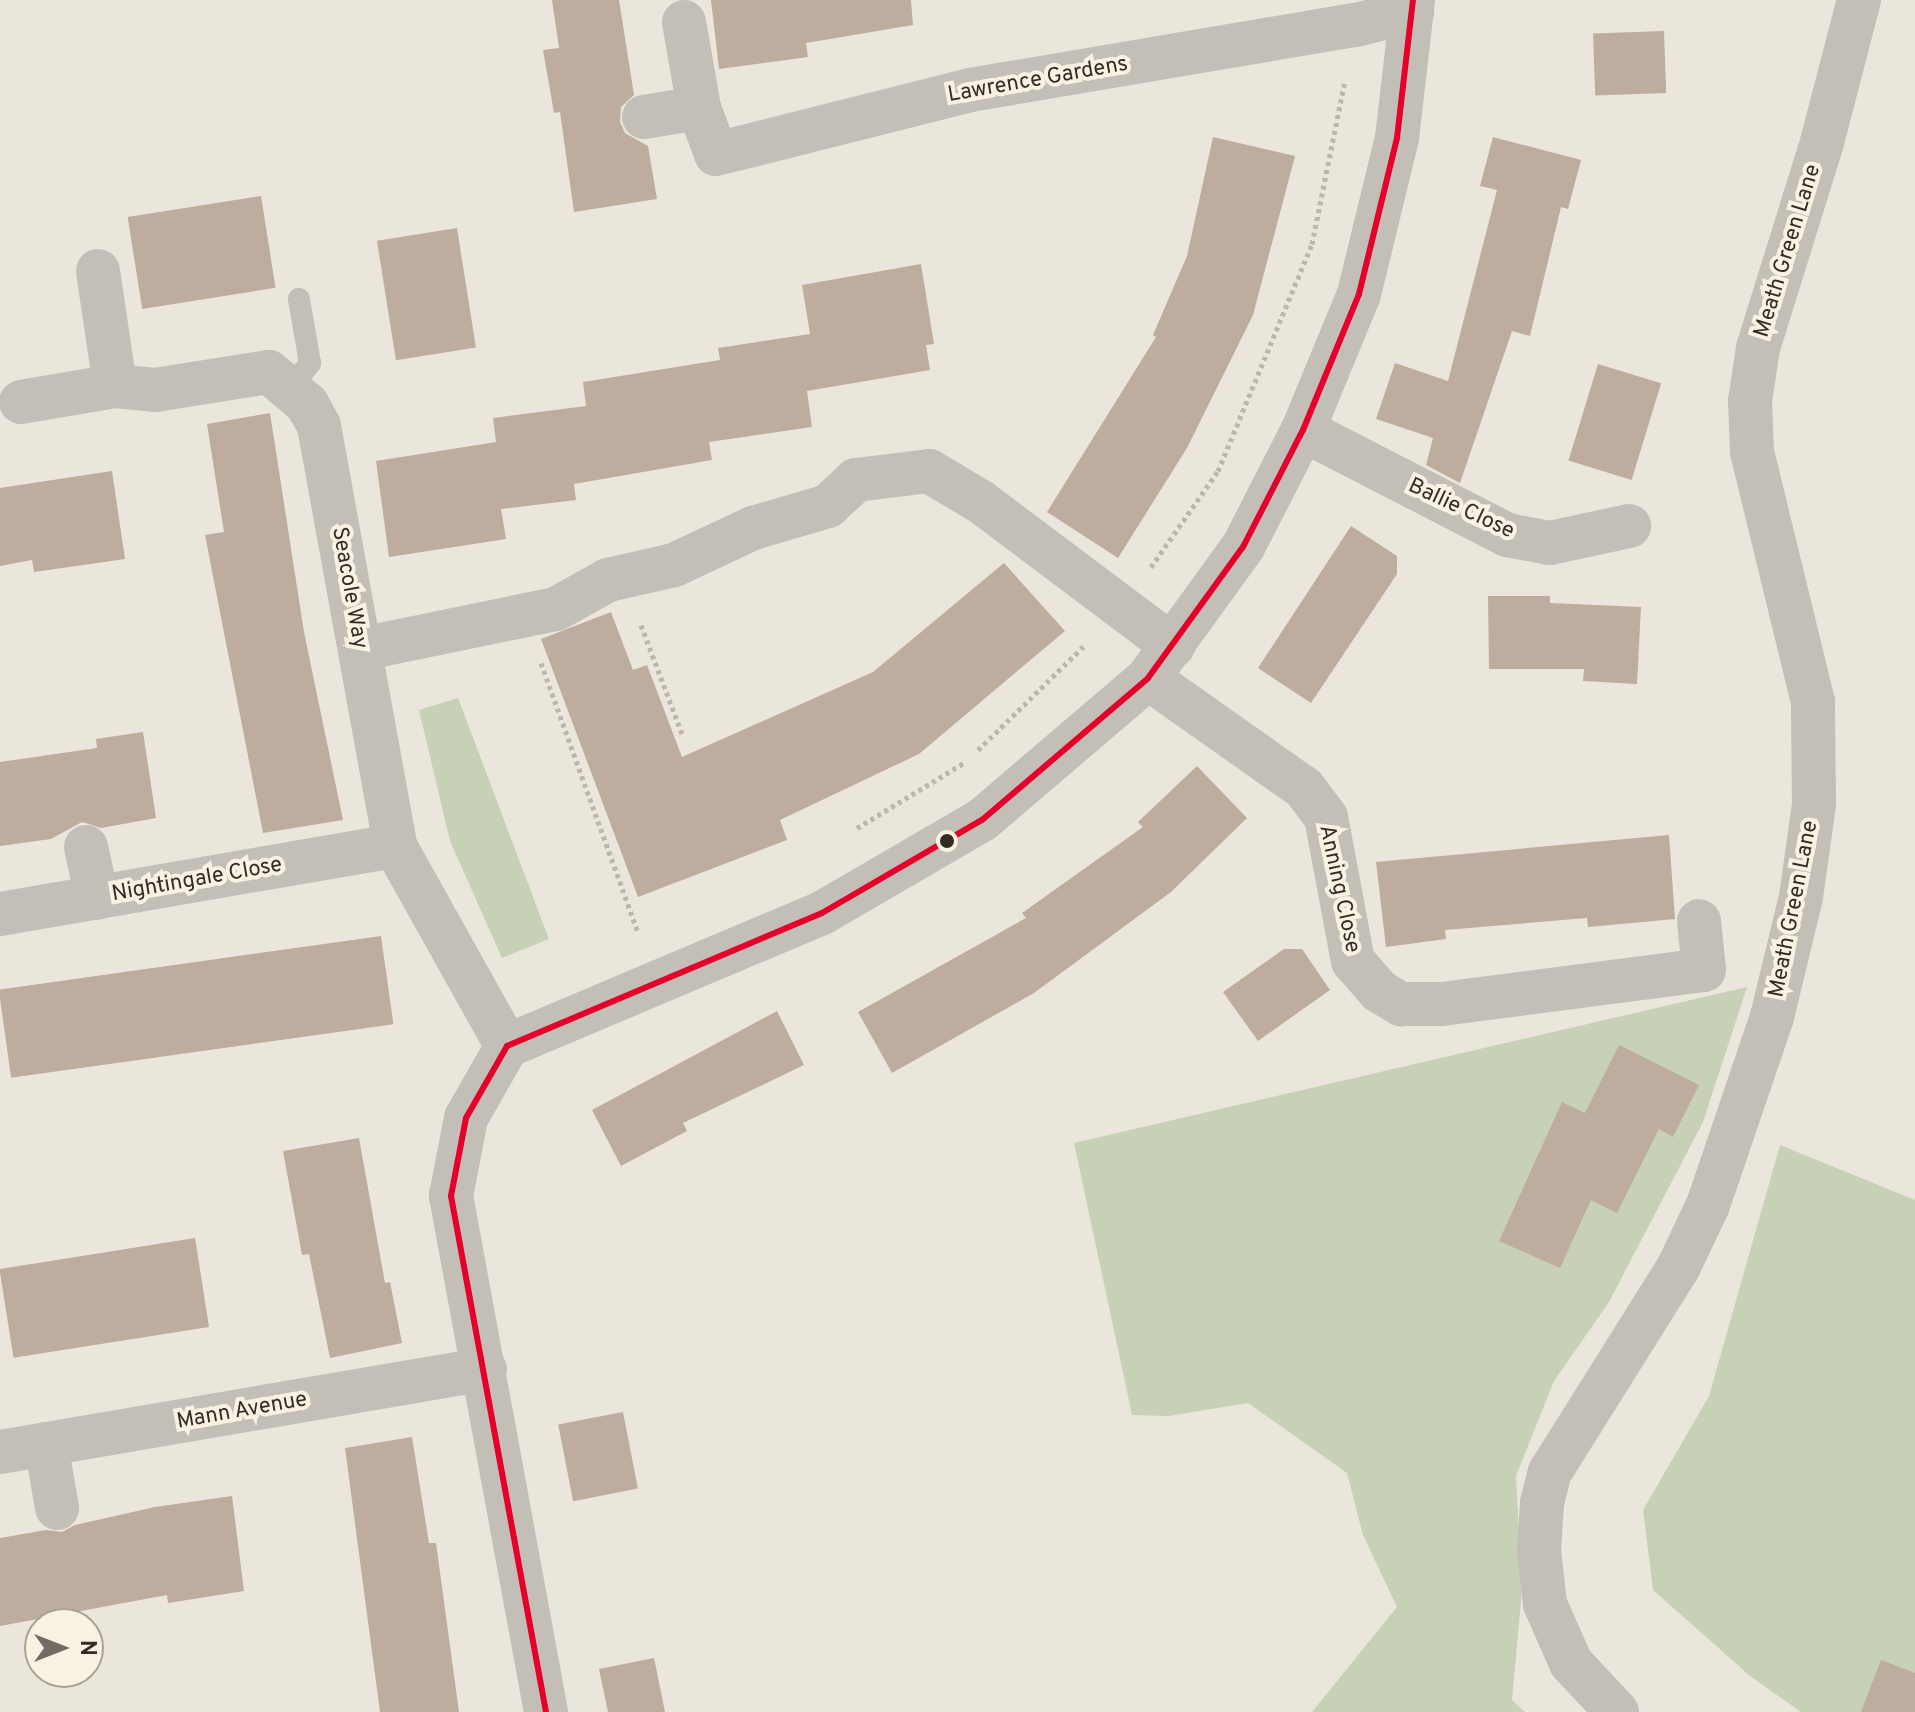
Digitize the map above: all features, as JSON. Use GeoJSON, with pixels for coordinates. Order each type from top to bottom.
{"type":"FeatureCollection","features":[{"type":"Feature","properties":{"kind":"street","name":"Meath Green Lane"},"geometry":{"type":"LineString","coordinates":[[1617,1712],[1571,1663],[1545,1604],[1539,1550],[1542,1503],[1550,1472],[1679,1266],[1708,1205],[1772,1017],[1801,897],[1814,805],[1813,702],[1752,452],[1750,401],[1758,348],[1822,142],[1859,0]]}},
{"type":"Feature","properties":{"kind":"street","name":"Lawrence Gardens"},"geometry":{"type":"LineString","coordinates":[[684,22],[699,108],[716,154],[970,90],[1356,25],[1412,5]]}},
{"type":"Feature","properties":{"kind":"street"},"geometry":{"type":"LineString","coordinates":[[546,1712],[451,1196],[466,1118],[507,1046],[822,913],[982,820],[1161,662],[1243,547],[1303,430],[1359,294],[1397,138],[1412,5]]}},
{"type":"Feature","properties":{"kind":"street"},"geometry":{"type":"LineString","coordinates":[[644,117],[699,108]]}},
{"type":"Feature","properties":{"kind":"street"},"geometry":{"type":"LineString","coordinates":[[98,271],[115,386]]}},
{"type":"Feature","properties":{"kind":"street"},"geometry":{"type":"LineString","coordinates":[[21,402],[115,386],[155,390],[269,372],[290,388]]}},
{"type":"Feature","properties":{"kind":"street","name":"Seacole Way"},"geometry":{"type":"LineString","coordinates":[[290,388],[319,426],[395,846],[507,1046]]}},
{"type":"Feature","properties":{"kind":"street","name":"Ballie Close"},"geometry":{"type":"LineString","coordinates":[[1303,430],[1507,535],[1550,543],[1629,526]]}},
{"type":"Feature","properties":{"kind":"street"},"geometry":{"type":"LineString","coordinates":[[361,649],[556,609],[622,577],[674,565],[753,528],[828,506],[856,480],[929,471],[981,502],[1122,608],[1161,662]]}},
{"type":"Feature","properties":{"kind":"street","name":"Anning Close"},"geometry":{"type":"LineString","coordinates":[[1161,662],[1304,788],[1326,817],[1353,961],[1379,991],[1401,1004],[1442,1004],[1704,970],[1699,921]]}},
{"type":"Feature","properties":{"kind":"street","name":"Nightingale Close"},"geometry":{"type":"LineString","coordinates":[[0,914],[395,846]]}},
{"type":"Feature","properties":{"kind":"street"},"geometry":{"type":"LineString","coordinates":[[86,847],[97,898]]}},
{"type":"Feature","properties":{"kind":"street","name":"Mann Avenue"},"geometry":{"type":"LineString","coordinates":[[0,1452],[485,1369]]}},
{"type":"Feature","properties":{"kind":"street"},"geometry":{"type":"LineString","coordinates":[[46,1444],[57,1508]]}},
{"type":"Feature","properties":{"kind":"lane"},"geometry":{"type":"LineString","coordinates":[[290,388],[310,363],[299,299]]}},
{"type":"Feature","properties":{"kind":"path"},"geometry":{"type":"LineString","coordinates":[[854,830],[969,759],[1122,608],[1218,471],[1312,244],[1356,25]]}},
{"type":"Feature","properties":{"kind":"path"},"geometry":{"type":"LineString","coordinates":[[622,577],[683,736]]}},
{"type":"Feature","properties":{"kind":"path"},"geometry":{"type":"LineString","coordinates":[[524,616],[638,933]]}},
{"type":"Feature","properties":{"kind":"green space"},"geometry":{"type":"Polygon","coordinates":[[[458,698],[549,939],[502,958],[450,841],[419,710],[458,698]]]}},
{"type":"Feature","properties":{"kind":"green space"},"geometry":{"type":"Polygon","coordinates":[[[1747,987],[1703,1122],[1609,1302],[1554,1381],[1516,1476],[1522,1590],[1512,1700],[1525,1712],[1312,1712],[1397,1607],[1363,1535],[1347,1473],[1248,1403],[1168,1416],[1132,1415],[1074,1143],[1747,987]]]}},
{"type":"Feature","properties":{"kind":"green space"},"geometry":{"type":"Polygon","coordinates":[[[1780,1145],[1915,1200],[1915,1712],[1801,1712],[1750,1676],[1653,1590],[1643,1510],[1709,1396],[1780,1145]]]}},
{"type":"Feature","properties":{"kind":"building"},"geometry":{"type":"Polygon","coordinates":[[[552,0],[619,0],[634,95],[621,107],[620,122],[625,133],[648,146],[657,199],[574,212],[560,112],[554,113],[543,50],[559,48],[552,0]]]}},
{"type":"Feature","properties":{"kind":"building"},"geometry":{"type":"Polygon","coordinates":[[[711,0],[911,0],[913,25],[806,43],[808,57],[719,69],[711,0]]]}},
{"type":"Feature","properties":{"kind":"building"},"geometry":{"type":"Polygon","coordinates":[[[1664,31],[1666,93],[1595,95],[1593,33],[1664,31]]]}},
{"type":"Feature","properties":{"kind":"building"},"geometry":{"type":"Polygon","coordinates":[[[1213,137],[1295,156],[1253,315],[1187,448],[1118,558],[1047,512],[1156,337],[1153,335],[1187,256],[1213,137]]]}},
{"type":"Feature","properties":{"kind":"building"},"geometry":{"type":"Polygon","coordinates":[[[1493,137],[1581,160],[1568,209],[1561,207],[1530,336],[1512,331],[1460,483],[1426,465],[1433,438],[1376,419],[1395,363],[1448,381],[1497,190],[1480,186],[1493,137]]]}},
{"type":"Feature","properties":{"kind":"building"},"geometry":{"type":"Polygon","coordinates":[[[261,196],[276,288],[142,309],[128,217],[261,196]]]}},
{"type":"Feature","properties":{"kind":"building"},"geometry":{"type":"Polygon","coordinates":[[[457,228],[476,348],[396,360],[377,241],[457,228]]]}},
{"type":"Feature","properties":{"kind":"building"},"geometry":{"type":"Polygon","coordinates":[[[921,264],[934,344],[926,345],[930,370],[807,391],[812,427],[709,442],[712,460],[574,484],[576,500],[501,509],[506,539],[389,557],[376,461],[496,442],[493,418],[586,406],[583,382],[720,360],[718,348],[810,334],[802,285],[921,264]]]}},
{"type":"Feature","properties":{"kind":"building"},"geometry":{"type":"Polygon","coordinates":[[[1598,364],[1661,383],[1632,480],[1568,461],[1598,364]]]}},
{"type":"Feature","properties":{"kind":"building"},"geometry":{"type":"Polygon","coordinates":[[[270,413],[304,632],[343,820],[263,833],[205,535],[224,532],[207,424],[270,413]]]}},
{"type":"Feature","properties":{"kind":"building"},"geometry":{"type":"Polygon","coordinates":[[[112,471],[125,559],[34,572],[32,560],[0,566],[0,488],[112,471]]]}},
{"type":"Feature","properties":{"kind":"building"},"geometry":{"type":"Polygon","coordinates":[[[1351,526],[1397,556],[1397,574],[1311,703],[1258,668],[1351,526]]]}},
{"type":"Feature","properties":{"kind":"building"},"geometry":{"type":"Polygon","coordinates":[[[1004,563],[1065,631],[919,754],[780,820],[787,840],[638,897],[541,639],[611,612],[633,670],[647,665],[682,757],[873,672],[1004,563]]]}},
{"type":"Feature","properties":{"kind":"building"},"geometry":{"type":"Polygon","coordinates":[[[1488,596],[1550,596],[1550,603],[1641,607],[1637,684],[1583,681],[1584,669],[1489,669],[1488,596]]]}},
{"type":"Feature","properties":{"kind":"building"},"geometry":{"type":"Polygon","coordinates":[[[143,732],[156,818],[101,828],[82,822],[51,839],[0,846],[0,762],[97,748],[96,739],[143,732]]]}},
{"type":"Feature","properties":{"kind":"building"},"geometry":{"type":"Polygon","coordinates":[[[1197,766],[1247,818],[1171,892],[1034,993],[892,1073],[858,1012],[1026,918],[1022,913],[1143,827],[1138,822],[1197,766]]]}},
{"type":"Feature","properties":{"kind":"building"},"geometry":{"type":"Polygon","coordinates":[[[1669,835],[1675,919],[1588,927],[1587,918],[1445,930],[1446,939],[1386,947],[1376,862],[1669,835]]]}},
{"type":"Feature","properties":{"kind":"building"},"geometry":{"type":"Polygon","coordinates":[[[381,936],[393,1024],[11,1078],[0,990],[381,936]]]}},
{"type":"Feature","properties":{"kind":"building"},"geometry":{"type":"Polygon","coordinates":[[[1284,949],[1302,949],[1330,990],[1258,1041],[1223,992],[1284,949]]]}},
{"type":"Feature","properties":{"kind":"building"},"geometry":{"type":"Polygon","coordinates":[[[777,1011],[804,1065],[683,1123],[687,1131],[621,1166],[592,1110],[777,1011]]]}},
{"type":"Feature","properties":{"kind":"building"},"geometry":{"type":"Polygon","coordinates":[[[1619,1045],[1699,1085],[1673,1137],[1659,1129],[1617,1213],[1591,1200],[1560,1268],[1499,1241],[1562,1102],[1585,1113],[1619,1045]]]}},
{"type":"Feature","properties":{"kind":"building"},"geometry":{"type":"Polygon","coordinates":[[[359,1138],[385,1283],[390,1282],[402,1343],[330,1358],[309,1254],[302,1255],[283,1151],[359,1138]]]}},
{"type":"Feature","properties":{"kind":"building"},"geometry":{"type":"Polygon","coordinates":[[[195,1238],[209,1327],[14,1358],[0,1269],[195,1238]]]}},
{"type":"Feature","properties":{"kind":"building"},"geometry":{"type":"Polygon","coordinates":[[[623,1412],[638,1489],[573,1501],[558,1425],[623,1412]]]}},
{"type":"Feature","properties":{"kind":"building"},"geometry":{"type":"Polygon","coordinates":[[[412,1437],[429,1543],[436,1543],[459,1712],[380,1712],[345,1448],[412,1437]]]}},
{"type":"Feature","properties":{"kind":"building"},"geometry":{"type":"Polygon","coordinates":[[[232,1496],[244,1591],[168,1603],[167,1595],[97,1608],[24,1608],[24,1622],[0,1626],[0,1538],[46,1530],[62,1532],[75,1525],[155,1507],[232,1496]]]}},
{"type":"Feature","properties":{"kind":"building"},"geometry":{"type":"Polygon","coordinates":[[[654,1658],[665,1712],[608,1712],[599,1669],[654,1658]]]}},
{"type":"Feature","properties":{"kind":"building"},"geometry":{"type":"Polygon","coordinates":[[[1881,1660],[1915,1673],[1915,1712],[1861,1712],[1881,1660]]]}},
{"type":"Feature","properties":{"kind":"transit line"},"geometry":{"type":"LineString","coordinates":[[546,1712],[451,1196],[466,1118],[507,1046],[822,913],[982,820],[1148,678],[1243,547],[1303,430],[1359,294],[1397,138],[1413,0]]}}]}
